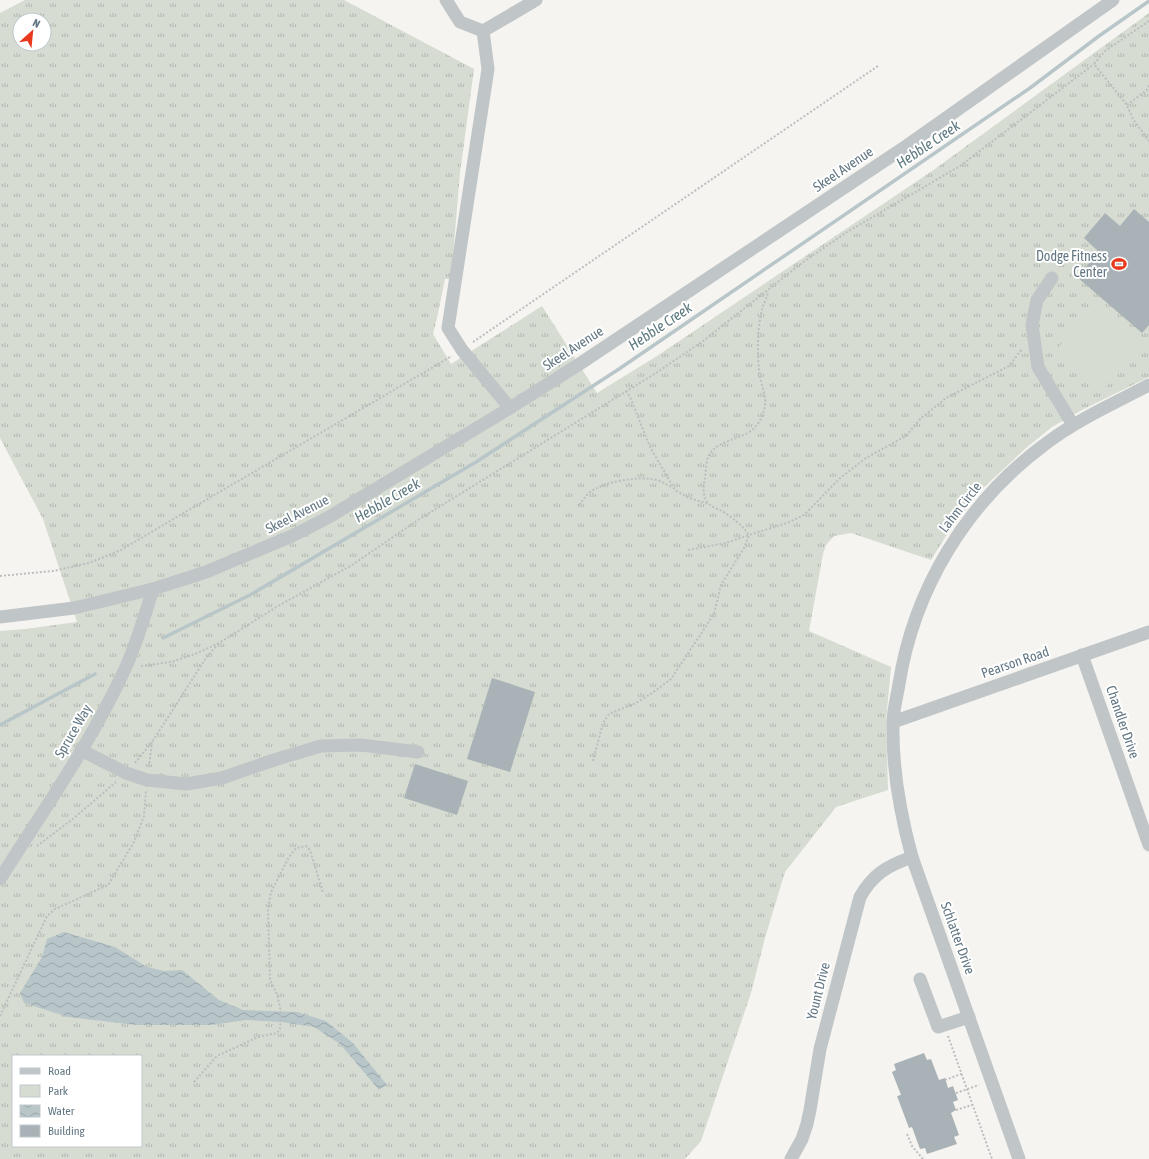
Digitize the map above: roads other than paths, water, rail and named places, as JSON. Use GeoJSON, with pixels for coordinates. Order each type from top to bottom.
{"type":"FeatureCollection","features":[{"type":"Feature","properties":{"kind":"street"},"geometry":{"type":"LineString","coordinates":[[446,0],[460,22],[483,31]]}},
{"type":"Feature","properties":{"kind":"street"},"geometry":{"type":"LineString","coordinates":[[483,31],[536,0]]}},
{"type":"Feature","properties":{"kind":"street","name":"Skeel Avenue"},"geometry":{"type":"LineString","coordinates":[[0,617],[74,608],[153,589],[206,572],[292,536],[329,517],[510,408],[902,149],[1113,0]]}},
{"type":"Feature","properties":{"kind":"street"},"geometry":{"type":"LineString","coordinates":[[483,31],[488,69],[448,328],[462,350],[510,408]]}},
{"type":"Feature","properties":{"kind":"street"},"geometry":{"type":"LineString","coordinates":[[1052,278],[1037,300],[1032,325],[1038,367],[1073,426]]}},
{"type":"Feature","properties":{"kind":"street","name":"Lahm Circle"},"geometry":{"type":"LineString","coordinates":[[893,722],[902,667],[908,640],[917,613],[931,582],[954,540],[971,516],[1007,476],[1045,444],[1073,426],[1149,385]]}},
{"type":"Feature","properties":{"kind":"street","name":"Spruce Way"},"geometry":{"type":"LineString","coordinates":[[0,879],[81,750],[104,710],[125,668],[140,631],[153,589]]}},
{"type":"Feature","properties":{"kind":"street","name":"Pearson Road"},"geometry":{"type":"LineString","coordinates":[[893,722],[1149,632]]}},
{"type":"Feature","properties":{"kind":"street","name":"Chandler Drive"},"geometry":{"type":"LineString","coordinates":[[1082,655],[1149,845]]}},
{"type":"Feature","properties":{"kind":"street","name":"Schlatter Drive"},"geometry":{"type":"LineString","coordinates":[[893,722],[898,794],[904,830],[912,857],[1019,1159]]}},
{"type":"Feature","properties":{"kind":"street"},"geometry":{"type":"LineString","coordinates":[[81,750],[126,773],[147,780],[186,784],[222,778],[321,746],[361,744],[418,752]]}},
{"type":"Feature","properties":{"kind":"street","name":"Yount Drive"},"geometry":{"type":"LineString","coordinates":[[791,1159],[802,1139],[807,1124],[820,1049],[858,901],[865,888],[875,877],[893,864],[912,857]]}},
{"type":"Feature","properties":{"kind":"street"},"geometry":{"type":"LineString","coordinates":[[920,979],[938,1027],[969,1017]]}},
{"type":"Feature","properties":{"kind":"water"},"geometry":{"type":"Polygon","coordinates":[[[64,932],[115,947],[147,967],[164,971],[182,970],[219,1000],[243,1010],[297,1012],[326,1021],[353,1043],[387,1085],[379,1090],[340,1044],[314,1027],[281,1022],[246,1020],[211,1025],[136,1025],[68,1017],[24,1003],[20,993],[42,957],[47,939],[64,932]]]}},
{"type":"Feature","properties":{"kind":"waterway","name":"Hebble Creek"},"geometry":{"type":"LineString","coordinates":[[163,638],[250,595],[476,462],[619,369],[1030,88],[1099,36],[1149,1]]}},
{"type":"Feature","properties":{"kind":"waterway","name":"Hebble Creek"},"geometry":{"type":"LineString","coordinates":[[0,725],[95,674]]}},
{"type":"Feature","properties":{"kind":"place","name":"Dodge Fitness Center"},"geometry":{"type":"Point","coordinates":[1119,264]}}]}
